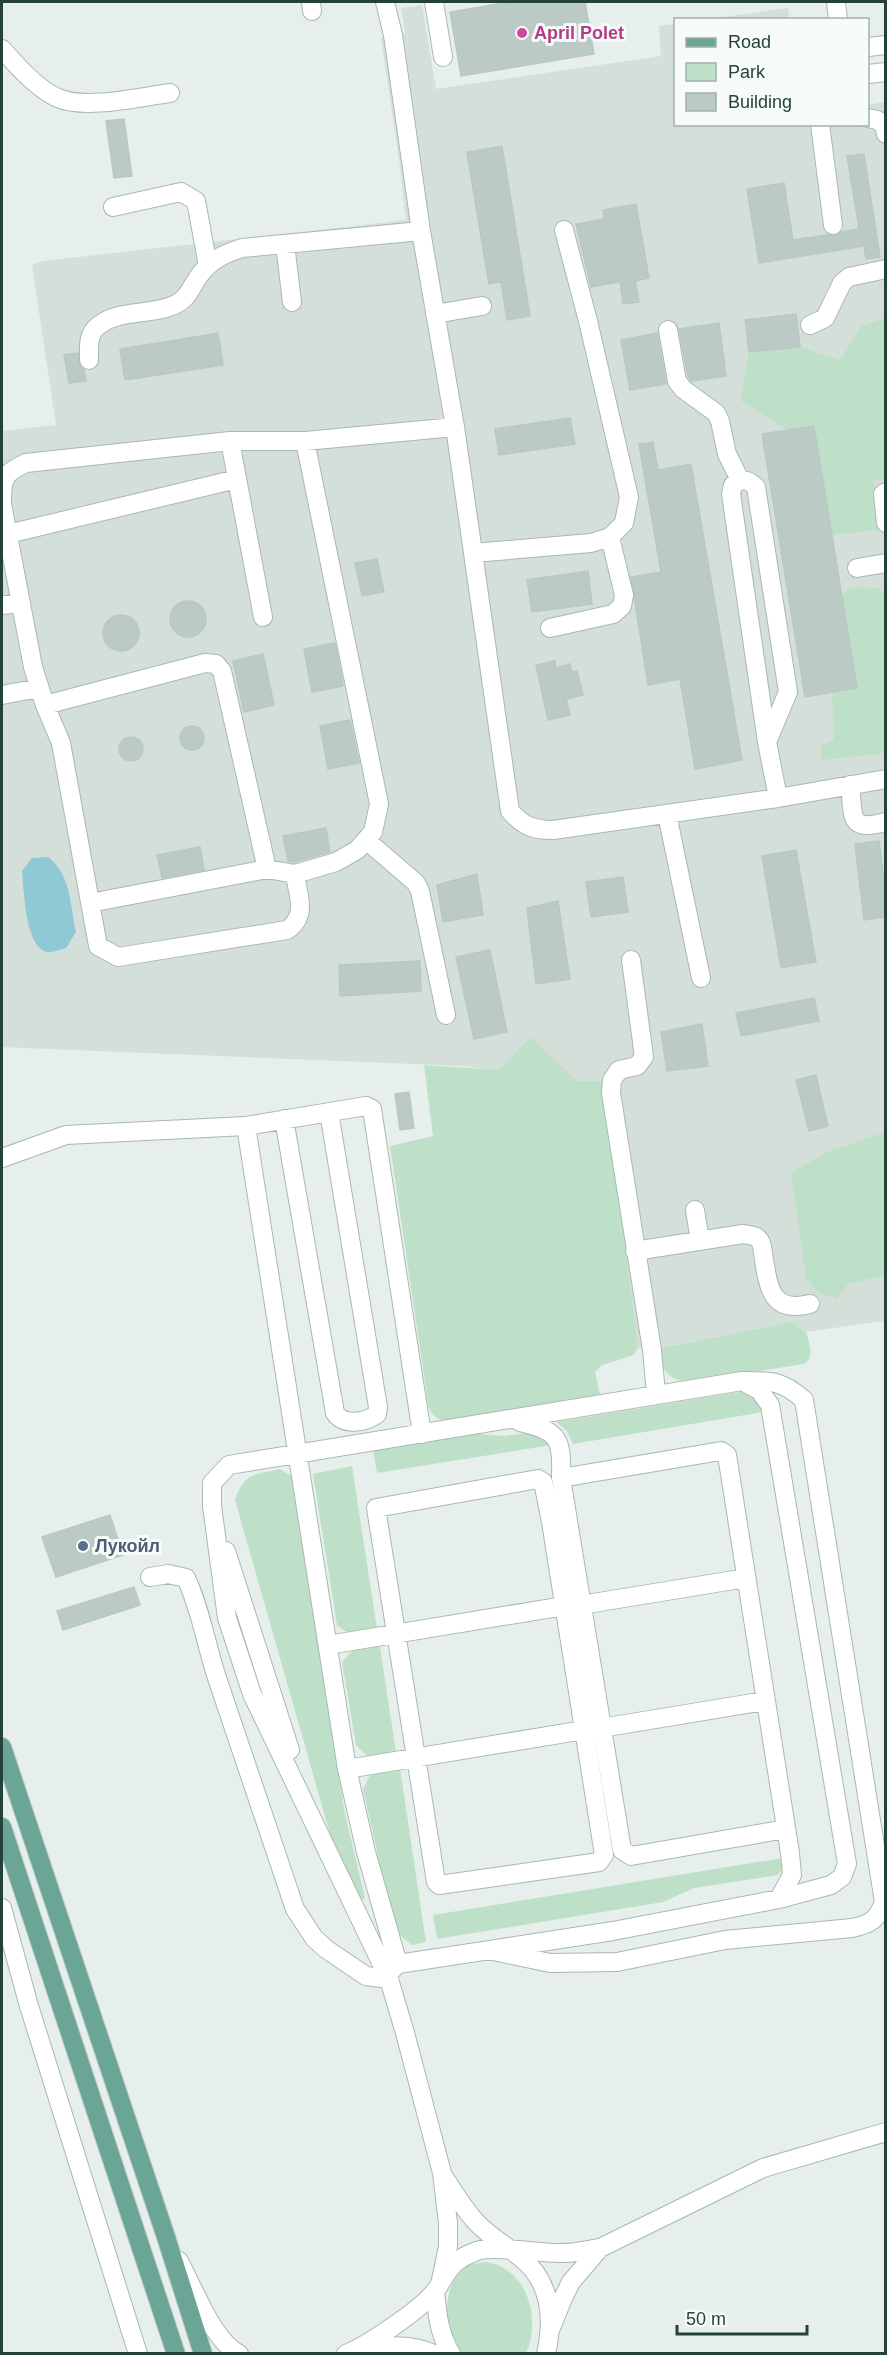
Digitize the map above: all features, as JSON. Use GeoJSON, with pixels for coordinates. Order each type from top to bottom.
{"type":"FeatureCollection","features":[{"type":"Feature","properties":{"kind":"main road"},"geometry":{"type":"LineString","coordinates":[[2,1747],[203,2354]]}},
{"type":"Feature","properties":{"kind":"main road"},"geometry":{"type":"LineString","coordinates":[[2,1827],[176,2354]]}},
{"type":"Feature","properties":{"kind":"street"},"geometry":{"type":"LineString","coordinates":[[385,2],[393,36],[421,231],[454,427],[510,811],[521,824],[538,830],[778,798],[885,779]]}},
{"type":"Feature","properties":{"kind":"street"},"geometry":{"type":"LineString","coordinates":[[434,2],[443,57]]}},
{"type":"Feature","properties":{"kind":"street"},"geometry":{"type":"LineString","coordinates":[[836,2],[838,18]]}},
{"type":"Feature","properties":{"kind":"street"},"geometry":{"type":"LineString","coordinates":[[869,47],[885,45]]}},
{"type":"Feature","properties":{"kind":"street"},"geometry":{"type":"LineString","coordinates":[[2,49],[19,69],[56,98],[80,104],[170,93]]}},
{"type":"Feature","properties":{"kind":"street"},"geometry":{"type":"LineString","coordinates":[[869,74],[885,72]]}},
{"type":"Feature","properties":{"kind":"street"},"geometry":{"type":"LineString","coordinates":[[869,118],[884,125],[885,134]]}},
{"type":"Feature","properties":{"kind":"street"},"geometry":{"type":"LineString","coordinates":[[820,126],[833,225]]}},
{"type":"Feature","properties":{"kind":"street"},"geometry":{"type":"LineString","coordinates":[[113,207],[181,192],[189,196],[196,201],[207,266]]}},
{"type":"Feature","properties":{"kind":"street"},"geometry":{"type":"LineString","coordinates":[[473,553],[591,543],[610,537],[624,523],[629,497],[564,230]]}},
{"type":"Feature","properties":{"kind":"street"},"geometry":{"type":"LineString","coordinates":[[89,360],[89,339],[96,327],[111,318],[170,307],[187,297],[201,272],[218,256],[242,248],[421,231]]}},
{"type":"Feature","properties":{"kind":"street"},"geometry":{"type":"LineString","coordinates":[[285,244],[292,302]]}},
{"type":"Feature","properties":{"kind":"street"},"geometry":{"type":"LineString","coordinates":[[810,325],[825,318],[842,282],[849,277],[885,269]]}},
{"type":"Feature","properties":{"kind":"street"},"geometry":{"type":"LineString","coordinates":[[435,314],[482,306]]}},
{"type":"Feature","properties":{"kind":"street"},"geometry":{"type":"LineString","coordinates":[[668,330],[677,381],[683,389],[716,413],[727,454],[740,480]]}},
{"type":"Feature","properties":{"kind":"street"},"geometry":{"type":"LineString","coordinates":[[295,874],[301,914],[295,924],[287,930],[118,957],[98,946],[61,743],[33,667],[2,503],[2,485],[9,471],[26,463],[230,441],[305,441],[454,427]]}},
{"type":"Feature","properties":{"kind":"street"},"geometry":{"type":"LineString","coordinates":[[230,441],[263,617]]}},
{"type":"Feature","properties":{"kind":"street"},"geometry":{"type":"LineString","coordinates":[[90,903],[267,869],[295,874],[336,862],[357,850],[373,832],[379,804],[305,441]]}},
{"type":"Feature","properties":{"kind":"street"},"geometry":{"type":"LineString","coordinates":[[8,534],[237,479]]}},
{"type":"Feature","properties":{"kind":"street"},"geometry":{"type":"LineString","coordinates":[[767,742],[788,692],[756,487],[748,480],[740,480],[733,485],[731,494],[767,742],[778,798]]}},
{"type":"Feature","properties":{"kind":"street"},"geometry":{"type":"LineString","coordinates":[[885,492],[882,501],[885,523]]}},
{"type":"Feature","properties":{"kind":"street"},"geometry":{"type":"LineString","coordinates":[[550,628],[614,614],[622,606],[624,595],[610,537]]}},
{"type":"Feature","properties":{"kind":"street"},"geometry":{"type":"LineString","coordinates":[[857,568],[885,564]]}},
{"type":"Feature","properties":{"kind":"street"},"geometry":{"type":"LineString","coordinates":[[2,605],[21,603]]}},
{"type":"Feature","properties":{"kind":"street"},"geometry":{"type":"LineString","coordinates":[[2,695],[42,696],[205,663],[216,664],[222,670],[267,869]]}},
{"type":"Feature","properties":{"kind":"street"},"geometry":{"type":"LineString","coordinates":[[850,785],[855,821],[867,827],[885,822]]}},
{"type":"Feature","properties":{"kind":"street"},"geometry":{"type":"LineString","coordinates":[[667,814],[701,978]]}},
{"type":"Feature","properties":{"kind":"street"},"geometry":{"type":"LineString","coordinates":[[366,840],[416,883],[420,891],[446,1015]]}},
{"type":"Feature","properties":{"kind":"street"},"geometry":{"type":"LineString","coordinates":[[632,960],[644,1057],[637,1066],[619,1070],[612,1080],[611,1093],[652,1350],[656,1394]]}},
{"type":"Feature","properties":{"kind":"street"},"geometry":{"type":"LineString","coordinates":[[2,1158],[66,1135],[246,1126],[366,1106],[380,1108],[422,1434]]}},
{"type":"Feature","properties":{"kind":"street"},"geometry":{"type":"LineString","coordinates":[[285,1119],[335,1413],[340,1420],[346,1422],[371,1418],[377,1414],[378,1407],[329,1112]]}},
{"type":"Feature","properties":{"kind":"street"},"geometry":{"type":"LineString","coordinates":[[246,1126],[347,1768],[405,2033],[442,2173],[448,2223],[448,2247],[438,2285],[437,2318],[445,2344],[451,2354]]}},
{"type":"Feature","properties":{"kind":"street"},"geometry":{"type":"LineString","coordinates":[[695,1210],[700,1241]]}},
{"type":"Feature","properties":{"kind":"street"},"geometry":{"type":"LineString","coordinates":[[635,1251],[743,1234],[753,1235],[760,1241],[768,1285],[774,1297],[782,1304],[795,1308],[810,1304]]}},
{"type":"Feature","properties":{"kind":"street"},"geometry":{"type":"LineString","coordinates":[[393,1972],[309,1808],[212,1506],[212,1483],[229,1464],[742,1381],[769,1382],[790,1387],[804,1400],[877,1799],[884,1902],[878,1915],[866,1926],[725,1940],[617,1962],[550,1963],[489,1950]]}},
{"type":"Feature","properties":{"kind":"street"},"geometry":{"type":"LineString","coordinates":[[150,1577],[168,1574],[186,1578],[195,1596],[213,1666],[295,1909],[314,1938],[326,1949],[366,1976],[489,1950],[613,1931],[779,1899],[831,1886],[842,1877],[847,1864],[770,1405],[759,1390],[742,1381]]}},
{"type":"Feature","properties":{"kind":"street"},"geometry":{"type":"LineString","coordinates":[[512,1420],[544,1427],[556,1437],[562,1450],[561,1478],[573,1605],[592,1729],[604,1854],[599,1862],[439,1885],[436,1882],[376,1511],[379,1506],[541,1480],[573,1605]]}},
{"type":"Feature","properties":{"kind":"street"},"geometry":{"type":"LineString","coordinates":[[561,1478],[724,1452],[727,1455],[792,1875],[779,1899]]}},
{"type":"Feature","properties":{"kind":"street"},"geometry":{"type":"LineString","coordinates":[[328,1645],[747,1578]]}},
{"type":"Feature","properties":{"kind":"street"},"geometry":{"type":"LineString","coordinates":[[347,1768],[765,1701]]}},
{"type":"Feature","properties":{"kind":"street"},"geometry":{"type":"LineString","coordinates":[[592,1729],[615,1813],[622,1850],[631,1857],[786,1829]]}},
{"type":"Feature","properties":{"kind":"street"},"geometry":{"type":"LineString","coordinates":[[2,1908],[29,2006],[138,2354]]}},
{"type":"Feature","properties":{"kind":"street"},"geometry":{"type":"LineString","coordinates":[[349,2352],[390,2329],[438,2285],[454,2262],[476,2252],[488,2248],[562,2254],[600,2248],[763,2168],[885,2132]]}},
{"type":"Feature","properties":{"kind":"street"},"geometry":{"type":"LineString","coordinates":[[442,2173],[476,2222],[521,2258],[542,2282],[548,2298],[551,2317],[545,2352]]}},
{"type":"Feature","properties":{"kind":"street"},"geometry":{"type":"LineString","coordinates":[[166,2237],[215,2330],[239,2354]]}},
{"type":"Feature","properties":{"kind":"street"},"geometry":{"type":"LineString","coordinates":[[550,2330],[571,2282],[600,2248]]}},
{"type":"Feature","properties":{"kind":"street"},"geometry":{"type":"LineString","coordinates":[[349,2352],[394,2345],[423,2349],[434,2354]]}},
{"type":"Feature","properties":{"kind":"shaded area"},"geometry":{"type":"Polygon","coordinates":[[[422,5],[436,89],[661,56],[659,26],[674,24],[674,126],[869,126],[869,105],[885,102],[885,1332],[883,1321],[806,1332],[791,1322],[652,1350],[638,1348],[604,1081],[577,1081],[463,1066],[2,1047],[2,431],[56,425],[32,265],[43,261],[406,220],[381,38],[405,33],[401,8],[422,5]]]}},
{"type":"Feature","properties":{"kind":"shaded area"},"geometry":{"type":"Polygon","coordinates":[[[788,8],[790,18],[715,18],[788,8]]]}},
{"type":"Feature","properties":{"kind":"green space"},"geometry":{"type":"Polygon","coordinates":[[[885,318],[885,479],[874,481],[879,530],[832,535],[814,426],[787,430],[740,400],[749,352],[800,347],[840,360],[862,326],[885,318]]]}},
{"type":"Feature","properties":{"kind":"green space"},"geometry":{"type":"Polygon","coordinates":[[[851,587],[878,588],[886,595],[885,751],[878,754],[822,760],[821,746],[834,740],[832,692],[857,688],[842,596],[851,587]]]}},
{"type":"Feature","properties":{"kind":"green space"},"geometry":{"type":"Polygon","coordinates":[[[531,1037],[577,1081],[605,1081],[638,1348],[634,1355],[602,1365],[595,1372],[600,1395],[446,1421],[434,1416],[427,1401],[390,1146],[433,1136],[424,1065],[499,1070],[531,1037]]]}},
{"type":"Feature","properties":{"kind":"green space"},"geometry":{"type":"Polygon","coordinates":[[[886,1133],[885,1275],[848,1284],[837,1299],[818,1292],[806,1278],[791,1173],[827,1152],[886,1133]]]}},
{"type":"Feature","properties":{"kind":"green space"},"geometry":{"type":"Polygon","coordinates":[[[791,1322],[806,1332],[809,1341],[811,1353],[804,1364],[689,1382],[675,1379],[666,1372],[657,1349],[791,1322]]]}},
{"type":"Feature","properties":{"kind":"green space"},"geometry":{"type":"Polygon","coordinates":[[[750,1390],[760,1399],[763,1412],[573,1444],[567,1431],[556,1422],[750,1390]]]}},
{"type":"Feature","properties":{"kind":"green space"},"geometry":{"type":"Polygon","coordinates":[[[533,1432],[552,1445],[377,1473],[373,1448],[468,1433],[504,1436],[533,1432]]]}},
{"type":"Feature","properties":{"kind":"green space"},"geometry":{"type":"Polygon","coordinates":[[[352,1466],[377,1629],[349,1634],[337,1625],[313,1474],[352,1466]]]}},
{"type":"Feature","properties":{"kind":"green space"},"geometry":{"type":"Polygon","coordinates":[[[280,1469],[291,1476],[345,1814],[365,1898],[359,1902],[330,1834],[235,1500],[246,1480],[257,1474],[280,1469]]]}},
{"type":"Feature","properties":{"kind":"green space"},"geometry":{"type":"Polygon","coordinates":[[[380,1646],[396,1752],[368,1757],[356,1745],[342,1662],[352,1651],[380,1646]]]}},
{"type":"Feature","properties":{"kind":"green space"},"geometry":{"type":"Polygon","coordinates":[[[400,1768],[426,1942],[412,1945],[397,1933],[391,1914],[363,1789],[371,1773],[400,1768]]]}},
{"type":"Feature","properties":{"kind":"green space"},"geometry":{"type":"Polygon","coordinates":[[[783,1858],[785,1865],[778,1875],[694,1888],[663,1902],[437,1939],[433,1915],[783,1858]]]}},
{"type":"Feature","properties":{"kind":"green space"},"geometry":{"type":"Polygon","coordinates":[[[485,2262],[499,2266],[511,2274],[521,2284],[527,2297],[532,2325],[531,2340],[526,2353],[461,2353],[452,2338],[447,2311],[452,2284],[467,2265],[485,2262]]]}},
{"type":"Feature","properties":{"kind":"water"},"geometry":{"type":"Polygon","coordinates":[[[48,857],[56,864],[65,881],[76,932],[66,948],[47,952],[40,948],[34,940],[30,929],[22,871],[32,858],[48,857]]]}},
{"type":"Feature","properties":{"kind":"building","name":"April Polet"},"geometry":{"type":"Polygon","coordinates":[[[510,2],[585,2],[594,54],[461,76],[450,12],[510,2]]]}},
{"type":"Feature","properties":{"kind":"building"},"geometry":{"type":"Polygon","coordinates":[[[124,119],[132,176],[114,178],[106,121],[124,119]]]}},
{"type":"Feature","properties":{"kind":"building"},"geometry":{"type":"Polygon","coordinates":[[[502,146],[530,316],[507,320],[501,282],[489,284],[467,152],[502,146]]]}},
{"type":"Feature","properties":{"kind":"building"},"geometry":{"type":"Polygon","coordinates":[[[864,154],[880,257],[866,259],[864,246],[759,263],[747,189],[784,183],[793,240],[835,236],[841,232],[859,229],[847,156],[864,154]]]}},
{"type":"Feature","properties":{"kind":"building"},"geometry":{"type":"Polygon","coordinates":[[[636,204],[649,278],[635,281],[639,302],[623,304],[620,282],[591,287],[576,224],[604,219],[603,210],[636,204]]]}},
{"type":"Feature","properties":{"kind":"building"},"geometry":{"type":"Polygon","coordinates":[[[796,314],[800,347],[749,352],[745,320],[796,314]]]}},
{"type":"Feature","properties":{"kind":"building"},"geometry":{"type":"Polygon","coordinates":[[[719,323],[726,376],[691,381],[679,329],[719,323]]]}},
{"type":"Feature","properties":{"kind":"building"},"geometry":{"type":"Polygon","coordinates":[[[218,333],[223,365],[125,380],[120,349],[218,333]]]}},
{"type":"Feature","properties":{"kind":"building"},"geometry":{"type":"Polygon","coordinates":[[[657,333],[666,384],[630,390],[621,340],[657,333]]]}},
{"type":"Feature","properties":{"kind":"building"},"geometry":{"type":"Polygon","coordinates":[[[78,353],[79,365],[84,370],[86,381],[69,383],[64,355],[78,353]]]}},
{"type":"Feature","properties":{"kind":"building"},"geometry":{"type":"Polygon","coordinates":[[[570,418],[575,444],[499,455],[495,429],[570,418]]]}},
{"type":"Feature","properties":{"kind":"building"},"geometry":{"type":"Polygon","coordinates":[[[814,426],[857,688],[805,697],[762,434],[814,426]]]}},
{"type":"Feature","properties":{"kind":"building"},"geometry":{"type":"Polygon","coordinates":[[[653,442],[658,470],[691,464],[742,760],[695,769],[680,679],[648,685],[631,577],[661,572],[639,444],[653,442]]]}},
{"type":"Feature","properties":{"kind":"building"},"geometry":{"type":"Polygon","coordinates":[[[377,559],[384,592],[362,596],[355,563],[377,559]]]}},
{"type":"Feature","properties":{"kind":"building"},"geometry":{"type":"Polygon","coordinates":[[[588,571],[592,604],[532,612],[527,580],[588,571]]]}},
{"type":"Feature","properties":{"kind":"building"},"geometry":{"type":"Polygon","coordinates":[[[188,601],[201,606],[206,619],[201,632],[188,637],[175,632],[170,619],[175,606],[188,601]]]}},
{"type":"Feature","properties":{"kind":"building"},"geometry":{"type":"Polygon","coordinates":[[[121,615],[134,620],[139,633],[134,646],[121,651],[108,646],[103,633],[108,620],[121,615]]]}},
{"type":"Feature","properties":{"kind":"building"},"geometry":{"type":"Polygon","coordinates":[[[335,643],[343,686],[312,692],[304,649],[335,643]]]}},
{"type":"Feature","properties":{"kind":"building"},"geometry":{"type":"Polygon","coordinates":[[[263,654],[274,705],[244,712],[233,661],[263,654]]]}},
{"type":"Feature","properties":{"kind":"building"},"geometry":{"type":"Polygon","coordinates":[[[555,661],[556,668],[570,664],[572,672],[577,671],[583,695],[566,699],[570,715],[548,720],[536,665],[555,661]]]}},
{"type":"Feature","properties":{"kind":"building"},"geometry":{"type":"Polygon","coordinates":[[[350,720],[359,763],[328,769],[320,726],[350,720]]]}},
{"type":"Feature","properties":{"kind":"building"},"geometry":{"type":"Polygon","coordinates":[[[192,726],[201,729],[204,738],[201,747],[192,750],[183,747],[180,738],[183,729],[192,726]]]}},
{"type":"Feature","properties":{"kind":"building"},"geometry":{"type":"Polygon","coordinates":[[[131,737],[140,740],[143,749],[140,758],[131,761],[122,758],[119,749],[122,740],[131,737]]]}},
{"type":"Feature","properties":{"kind":"building"},"geometry":{"type":"Polygon","coordinates":[[[326,828],[330,852],[294,862],[288,861],[283,836],[326,828]]]}},
{"type":"Feature","properties":{"kind":"building"},"geometry":{"type":"Polygon","coordinates":[[[879,841],[885,889],[885,917],[864,920],[855,844],[879,841]]]}},
{"type":"Feature","properties":{"kind":"building"},"geometry":{"type":"Polygon","coordinates":[[[200,847],[204,870],[162,878],[157,855],[200,847]]]}},
{"type":"Feature","properties":{"kind":"building"},"geometry":{"type":"Polygon","coordinates":[[[796,850],[816,962],[781,968],[762,856],[796,850]]]}},
{"type":"Feature","properties":{"kind":"building"},"geometry":{"type":"Polygon","coordinates":[[[477,874],[483,915],[443,922],[437,885],[477,874]]]}},
{"type":"Feature","properties":{"kind":"building"},"geometry":{"type":"Polygon","coordinates":[[[623,877],[628,912],[591,917],[586,882],[623,877]]]}},
{"type":"Feature","properties":{"kind":"building"},"geometry":{"type":"Polygon","coordinates":[[[558,901],[570,979],[536,984],[527,908],[558,901]]]}},
{"type":"Feature","properties":{"kind":"building"},"geometry":{"type":"Polygon","coordinates":[[[490,950],[507,1032],[474,1039],[456,957],[490,950]]]}},
{"type":"Feature","properties":{"kind":"building"},"geometry":{"type":"Polygon","coordinates":[[[420,961],[421,991],[340,996],[339,965],[420,961]]]}},
{"type":"Feature","properties":{"kind":"building"},"geometry":{"type":"Polygon","coordinates":[[[814,998],[819,1021],[741,1036],[736,1013],[814,998]]]}},
{"type":"Feature","properties":{"kind":"building"},"geometry":{"type":"Polygon","coordinates":[[[702,1024],[708,1066],[667,1071],[661,1032],[702,1024]]]}},
{"type":"Feature","properties":{"kind":"building"},"geometry":{"type":"Polygon","coordinates":[[[816,1075],[828,1126],[809,1131],[796,1080],[816,1075]]]}},
{"type":"Feature","properties":{"kind":"building"},"geometry":{"type":"Polygon","coordinates":[[[409,1092],[414,1128],[400,1130],[395,1094],[409,1092]]]}},
{"type":"Feature","properties":{"kind":"building","name":"Лукойл"},"geometry":{"type":"Polygon","coordinates":[[[110,1515],[123,1555],[56,1577],[42,1537],[110,1515]]]}},
{"type":"Feature","properties":{"kind":"building"},"geometry":{"type":"Polygon","coordinates":[[[134,1587],[140,1605],[63,1630],[57,1611],[134,1587]]]}},
{"type":"Feature","properties":{"kind":"place","name":"April Polet"},"geometry":{"type":"Point","coordinates":[522,33]}},
{"type":"Feature","properties":{"kind":"place","name":"Лукойл"},"geometry":{"type":"Point","coordinates":[83,1546]}}]}
